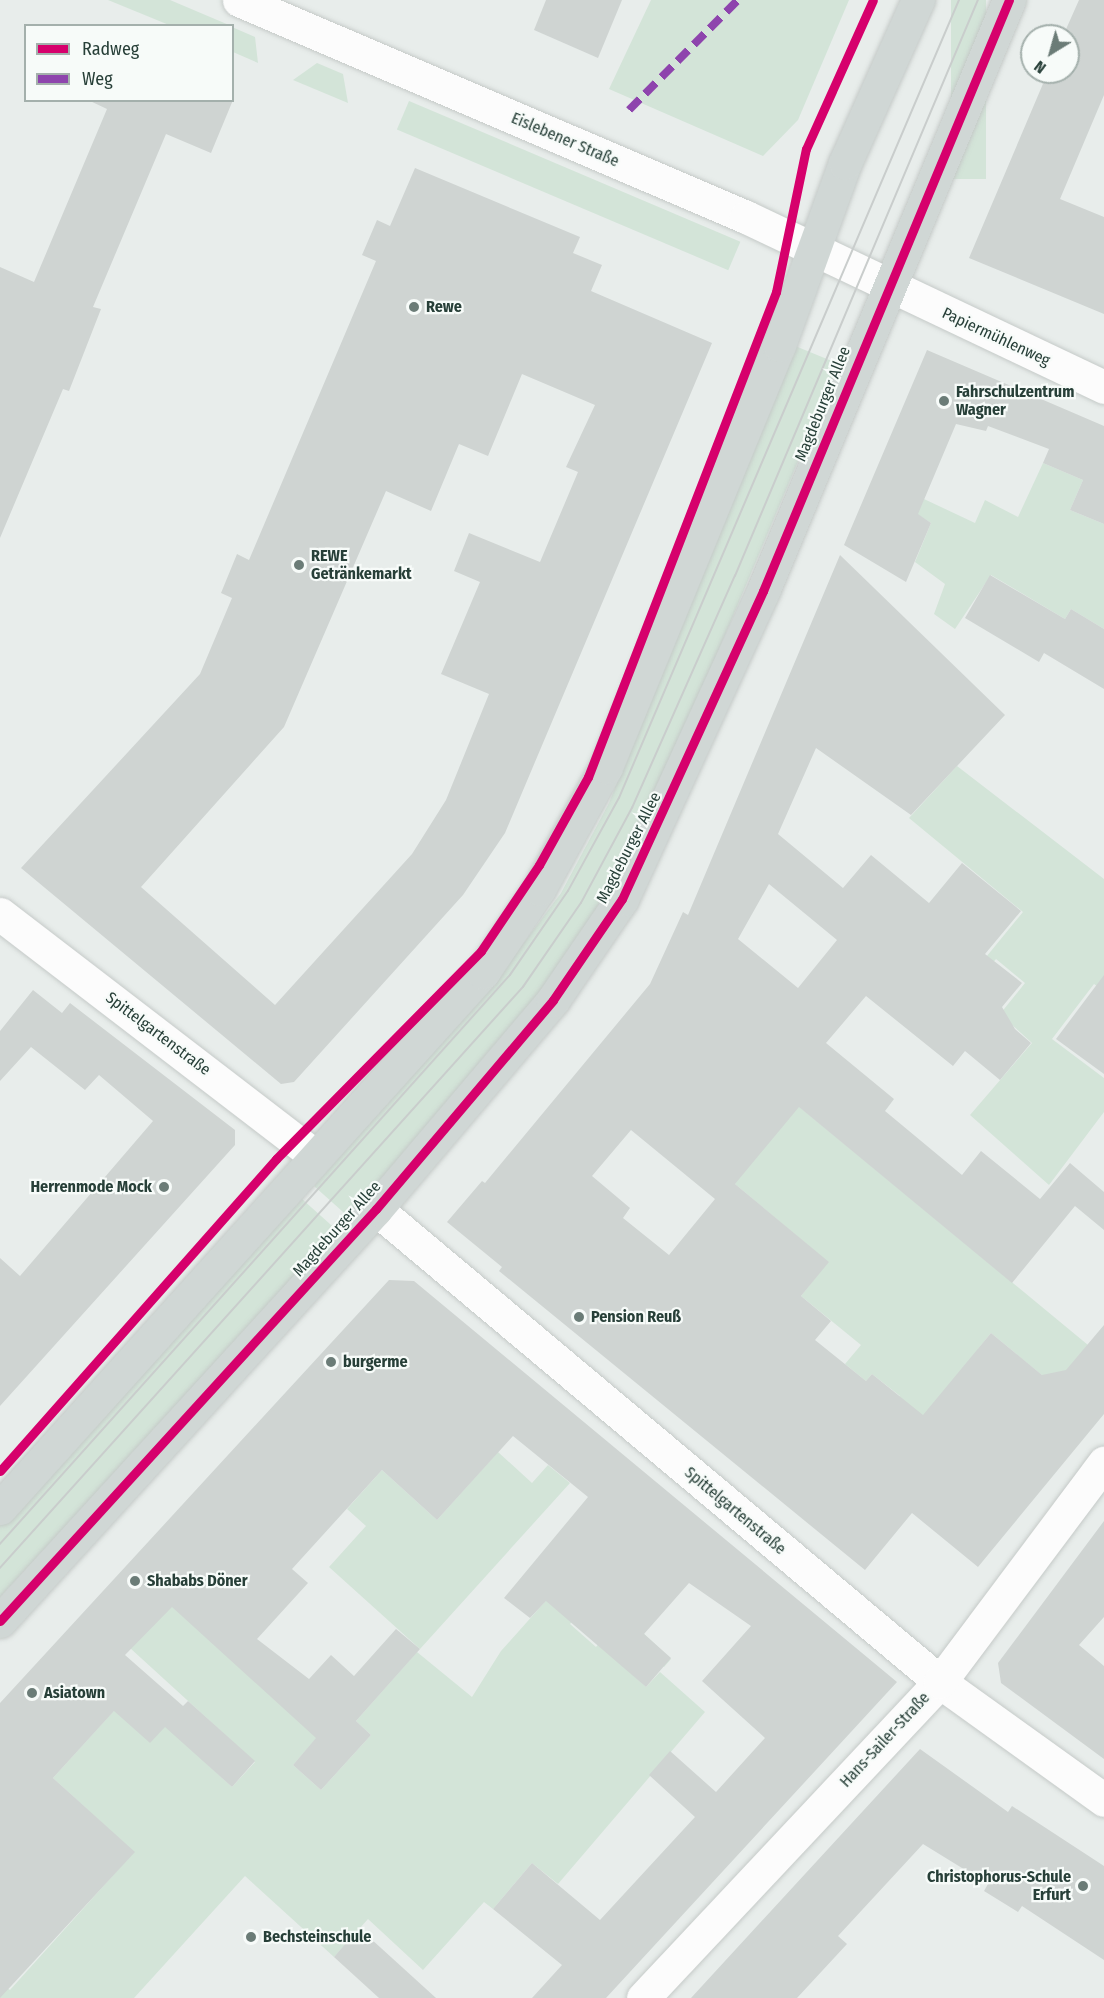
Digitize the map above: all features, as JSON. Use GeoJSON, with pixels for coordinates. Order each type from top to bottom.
{"type":"FeatureCollection","features":[{"type":"Feature","properties":{"kind":"main road"},"geometry":{"type":"LineString","coordinates":[[0,1509],[315,1156],[483,972],[588,806],[779,345],[845,163],[918,0]]}},
{"type":"Feature","properties":{"kind":"main road","name":"Magdeburger Allee"},"geometry":{"type":"LineString","coordinates":[[0,1621],[376,1209],[553,1000],[622,899],[764,591],[889,285],[1010,0]]}},
{"type":"Feature","properties":{"kind":"street","name":"Eislebener Straße"},"geometry":{"type":"LineString","coordinates":[[239,0],[814,249],[889,285]]}},
{"type":"Feature","properties":{"kind":"street","name":"Papiermühlenweg"},"geometry":{"type":"LineString","coordinates":[[889,285],[1104,387]]}},
{"type":"Feature","properties":{"kind":"street","name":"Spittelgartenstraße"},"geometry":{"type":"LineString","coordinates":[[4,928],[315,1156]]}},
{"type":"Feature","properties":{"kind":"street","name":"Spittelgartenstraße"},"geometry":{"type":"LineString","coordinates":[[376,1209],[940,1682],[1104,1800]]}},
{"type":"Feature","properties":{"kind":"street","name":"Hans-Sailer-Straße"},"geometry":{"type":"LineString","coordinates":[[643,1998],[940,1682],[1104,1463]]}},
{"type":"Feature","properties":{"kind":"green space"},"geometry":{"type":"Polygon","coordinates":[[[108,0],[170,0],[227,24],[167,24],[108,0]]]}},
{"type":"Feature","properties":{"kind":"green space"},"geometry":{"type":"Polygon","coordinates":[[[651,0],[849,0],[798,120],[763,156],[609,89],[651,0]]]}},
{"type":"Feature","properties":{"kind":"green space"},"geometry":{"type":"Polygon","coordinates":[[[951,0],[986,0],[986,179],[951,179],[951,0]]]}},
{"type":"Feature","properties":{"kind":"green space"},"geometry":{"type":"Polygon","coordinates":[[[234,28],[255,37],[258,63],[234,52],[234,28]]]}},
{"type":"Feature","properties":{"kind":"green space"},"geometry":{"type":"Polygon","coordinates":[[[317,63],[343,74],[348,103],[293,80],[317,63]]]}},
{"type":"Feature","properties":{"kind":"green space"},"geometry":{"type":"Polygon","coordinates":[[[409,101],[740,242],[728,270],[397,130],[409,101]]]}},
{"type":"Feature","properties":{"kind":"green space"},"geometry":{"type":"Polygon","coordinates":[[[788,343],[839,364],[604,923],[352,1220],[314,1186],[494,982],[561,893],[609,803],[788,343]]]}},
{"type":"Feature","properties":{"kind":"green space"},"geometry":{"type":"Polygon","coordinates":[[[1043,463],[1083,480],[1070,510],[1104,524],[1104,629],[1071,609],[1065,619],[991,575],[955,629],[934,614],[945,584],[915,562],[931,523],[917,514],[924,499],[975,523],[985,500],[1018,517],[1043,463]]]}},
{"type":"Feature","properties":{"kind":"green space"},"geometry":{"type":"Polygon","coordinates":[[[957,766],[1104,879],[1104,991],[1094,984],[1052,1039],[1104,1078],[1104,1112],[1049,1185],[970,1115],[1032,1043],[1000,1014],[1025,983],[996,959],[971,989],[964,984],[1023,912],[909,818],[957,766]]]}},
{"type":"Feature","properties":{"kind":"green space"},"geometry":{"type":"Polygon","coordinates":[[[768,1081],[1088,1345],[1054,1385],[991,1333],[978,1349],[1041,1401],[872,1429],[900,1396],[872,1374],[866,1381],[845,1364],[861,1345],[801,1296],[828,1262],[735,1184],[768,1081]]]}},
{"type":"Feature","properties":{"kind":"green space"},"geometry":{"type":"Polygon","coordinates":[[[302,1199],[340,1233],[0,1597],[0,1525],[302,1199]]]}},
{"type":"Feature","properties":{"kind":"green space"},"geometry":{"type":"Polygon","coordinates":[[[498,1452],[532,1483],[548,1465],[570,1483],[420,1649],[329,1567],[366,1526],[347,1509],[382,1470],[437,1520],[498,1452]]]}},
{"type":"Feature","properties":{"kind":"green space"},"geometry":{"type":"Polygon","coordinates":[[[644,1542],[570,1624],[596,1647],[610,1630],[639,1629],[671,1659],[664,1667],[642,1648],[625,1668],[646,1687],[660,1672],[705,1712],[558,1884],[532,1863],[493,1909],[484,1902],[423,1970],[368,1919],[334,1957],[245,1876],[134,1998],[0,1998],[0,1982],[10,1990],[134,1852],[53,1778],[130,1693],[232,1787],[255,1762],[130,1648],[171,1606],[342,1709],[293,1765],[321,1790],[371,1735],[356,1721],[417,1652],[472,1697],[501,1651],[593,1548],[644,1542]]]}},
{"type":"Feature","properties":{"kind":"building"},"geometry":{"type":"Polygon","coordinates":[[[546,0],[622,0],[598,58],[534,30],[546,0]]]}},
{"type":"Feature","properties":{"kind":"building"},"geometry":{"type":"Polygon","coordinates":[[[1079,0],[1104,0],[1104,95],[1060,199],[1104,217],[1104,314],[969,258],[1043,84],[1080,84],[1080,24],[1068,24],[1079,0]]]}},
{"type":"Feature","properties":{"kind":"building"},"geometry":{"type":"Polygon","coordinates":[[[92,102],[232,102],[211,153],[166,134],[93,307],[101,309],[69,391],[63,389],[0,538],[0,267],[34,282],[107,109],[92,102]]]}},
{"type":"Feature","properties":{"kind":"building"},"geometry":{"type":"Polygon","coordinates":[[[415,168],[580,237],[573,253],[602,265],[591,291],[712,343],[505,833],[463,895],[294,1082],[281,1084],[21,868],[200,674],[232,598],[221,593],[237,554],[249,560],[376,261],[362,255],[377,220],[390,226],[415,168]],[[522,374],[488,456],[459,444],[431,511],[386,491],[284,727],[141,887],[275,1005],[412,854],[446,800],[489,694],[441,674],[480,582],[454,571],[469,533],[540,562],[578,472],[566,467],[595,405],[522,374]]]}},
{"type":"Feature","properties":{"kind":"building"},"geometry":{"type":"Polygon","coordinates":[[[927,350],[1104,426],[1104,524],[1070,510],[1083,480],[1043,463],[1049,449],[988,426],[986,431],[956,424],[918,514],[931,523],[906,582],[844,545],[927,350]]]}},
{"type":"Feature","properties":{"kind":"building"},"geometry":{"type":"Polygon","coordinates":[[[840,555],[1005,715],[911,815],[816,748],[778,834],[843,888],[871,855],[929,903],[962,863],[1021,911],[985,954],[1022,983],[1002,1007],[1015,1029],[1031,1043],[1000,1080],[965,1051],[953,1066],[866,996],[826,1043],[894,1099],[885,1111],[962,1175],[981,1151],[1040,1199],[1070,1163],[1104,1192],[1104,1230],[1075,1206],[1012,1283],[799,1107],[735,1184],[829,1262],[801,1296],[831,1321],[815,1340],[866,1381],[872,1374],[923,1415],[991,1333],[1042,1375],[1066,1370],[1104,1325],[1104,1414],[978,1567],[912,1513],[865,1570],[499,1271],[502,1267],[447,1222],[482,1181],[485,1183],[650,984],[683,912],[688,915],[840,555]],[[769,884],[738,939],[798,988],[837,940],[769,884]],[[631,1130],[592,1176],[630,1208],[623,1218],[669,1255],[715,1199],[631,1130]]]}},
{"type":"Feature","properties":{"kind":"building"},"geometry":{"type":"Polygon","coordinates":[[[990,575],[1065,619],[1071,609],[1104,629],[1104,689],[1044,653],[1039,662],[965,618],[990,575]]]}},
{"type":"Feature","properties":{"kind":"building"},"geometry":{"type":"Polygon","coordinates":[[[1104,975],[1104,1074],[1056,1039],[1104,975]]]}},
{"type":"Feature","properties":{"kind":"building"},"geometry":{"type":"Polygon","coordinates":[[[33,990],[62,1013],[70,1003],[235,1130],[235,1145],[0,1406],[0,1258],[20,1276],[153,1121],[99,1075],[85,1090],[31,1047],[0,1081],[0,1031],[33,990]]]}},
{"type":"Feature","properties":{"kind":"building"},"geometry":{"type":"Polygon","coordinates":[[[389,1280],[414,1281],[897,1682],[606,1998],[532,1998],[562,1965],[493,1909],[532,1863],[600,1920],[695,1817],[649,1775],[670,1751],[716,1792],[765,1738],[702,1681],[751,1626],[689,1583],[644,1634],[671,1658],[646,1687],[546,1601],[530,1618],[504,1598],[588,1497],[513,1436],[437,1520],[382,1470],[292,1569],[308,1583],[257,1639],[309,1679],[331,1655],[354,1676],[396,1629],[420,1649],[356,1721],[371,1735],[321,1790],[293,1765],[316,1738],[172,1607],[125,1655],[183,1706],[188,1701],[255,1761],[232,1787],[165,1727],[150,1743],[114,1711],[53,1778],[135,1852],[0,1998],[0,1703],[389,1280]]]}},
{"type":"Feature","properties":{"kind":"building"},"geometry":{"type":"Polygon","coordinates":[[[1104,1521],[1104,1617],[1079,1645],[1104,1666],[1104,1759],[1001,1683],[998,1663],[1104,1521]]]}},
{"type":"Feature","properties":{"kind":"building"},"geometry":{"type":"Polygon","coordinates":[[[920,1749],[1008,1812],[1012,1806],[1104,1866],[1104,1960],[1022,1906],[1018,1912],[984,1891],[988,1884],[923,1844],[838,1936],[847,1944],[797,1998],[691,1998],[920,1749]]]}},
{"type":"Feature","properties":{"kind":"building"},"geometry":{"type":"Polygon","coordinates":[[[359,1928],[436,1998],[379,1998],[334,1957],[359,1928]]]}},
{"type":"Feature","properties":{"kind":"tram line"},"geometry":{"type":"LineString","coordinates":[[0,1544],[510,975],[568,891],[619,798],[959,0]]}},
{"type":"Feature","properties":{"kind":"tram line"},"geometry":{"type":"LineString","coordinates":[[0,1568],[523,987],[581,903],[632,808],[735,576],[978,0]]}},
{"type":"Feature","properties":{"kind":"marked path"},"geometry":{"type":"LineString","coordinates":[[629,110],[738,0]]}},
{"type":"Feature","properties":{"kind":"cycle path"},"geometry":{"type":"LineString","coordinates":[[0,1471],[276,1159],[481,951],[539,865],[588,777],[776,292],[806,149],[873,0]]}},
{"type":"Feature","properties":{"kind":"cycle path"},"geometry":{"type":"LineString","coordinates":[[0,1621],[376,1209],[553,1000],[622,899],[763,591],[1009,0]]}},
{"type":"Feature","properties":{"kind":"place","name":"Rewe"},"geometry":{"type":"Point","coordinates":[414,307]}},
{"type":"Feature","properties":{"kind":"place","name":"Fahrschulzentrum Wagner"},"geometry":{"type":"Point","coordinates":[944,401]}},
{"type":"Feature","properties":{"kind":"place","name":"REWE Getränkemarkt"},"geometry":{"type":"Point","coordinates":[299,565]}},
{"type":"Feature","properties":{"kind":"place","name":"Herrenmode Mock"},"geometry":{"type":"Point","coordinates":[164,1187]}},
{"type":"Feature","properties":{"kind":"place","name":"Pension Reuß"},"geometry":{"type":"Point","coordinates":[579,1317]}},
{"type":"Feature","properties":{"kind":"place","name":"burgerme"},"geometry":{"type":"Point","coordinates":[331,1362]}},
{"type":"Feature","properties":{"kind":"place","name":"Shababs Döner"},"geometry":{"type":"Point","coordinates":[135,1581]}},
{"type":"Feature","properties":{"kind":"place","name":"Asiatown"},"geometry":{"type":"Point","coordinates":[32,1693]}},
{"type":"Feature","properties":{"kind":"place","name":"Christophorus-Schule Erfurt"},"geometry":{"type":"Point","coordinates":[1083,1886]}},
{"type":"Feature","properties":{"kind":"place","name":"Bechsteinschule"},"geometry":{"type":"Point","coordinates":[251,1937]}}]}
